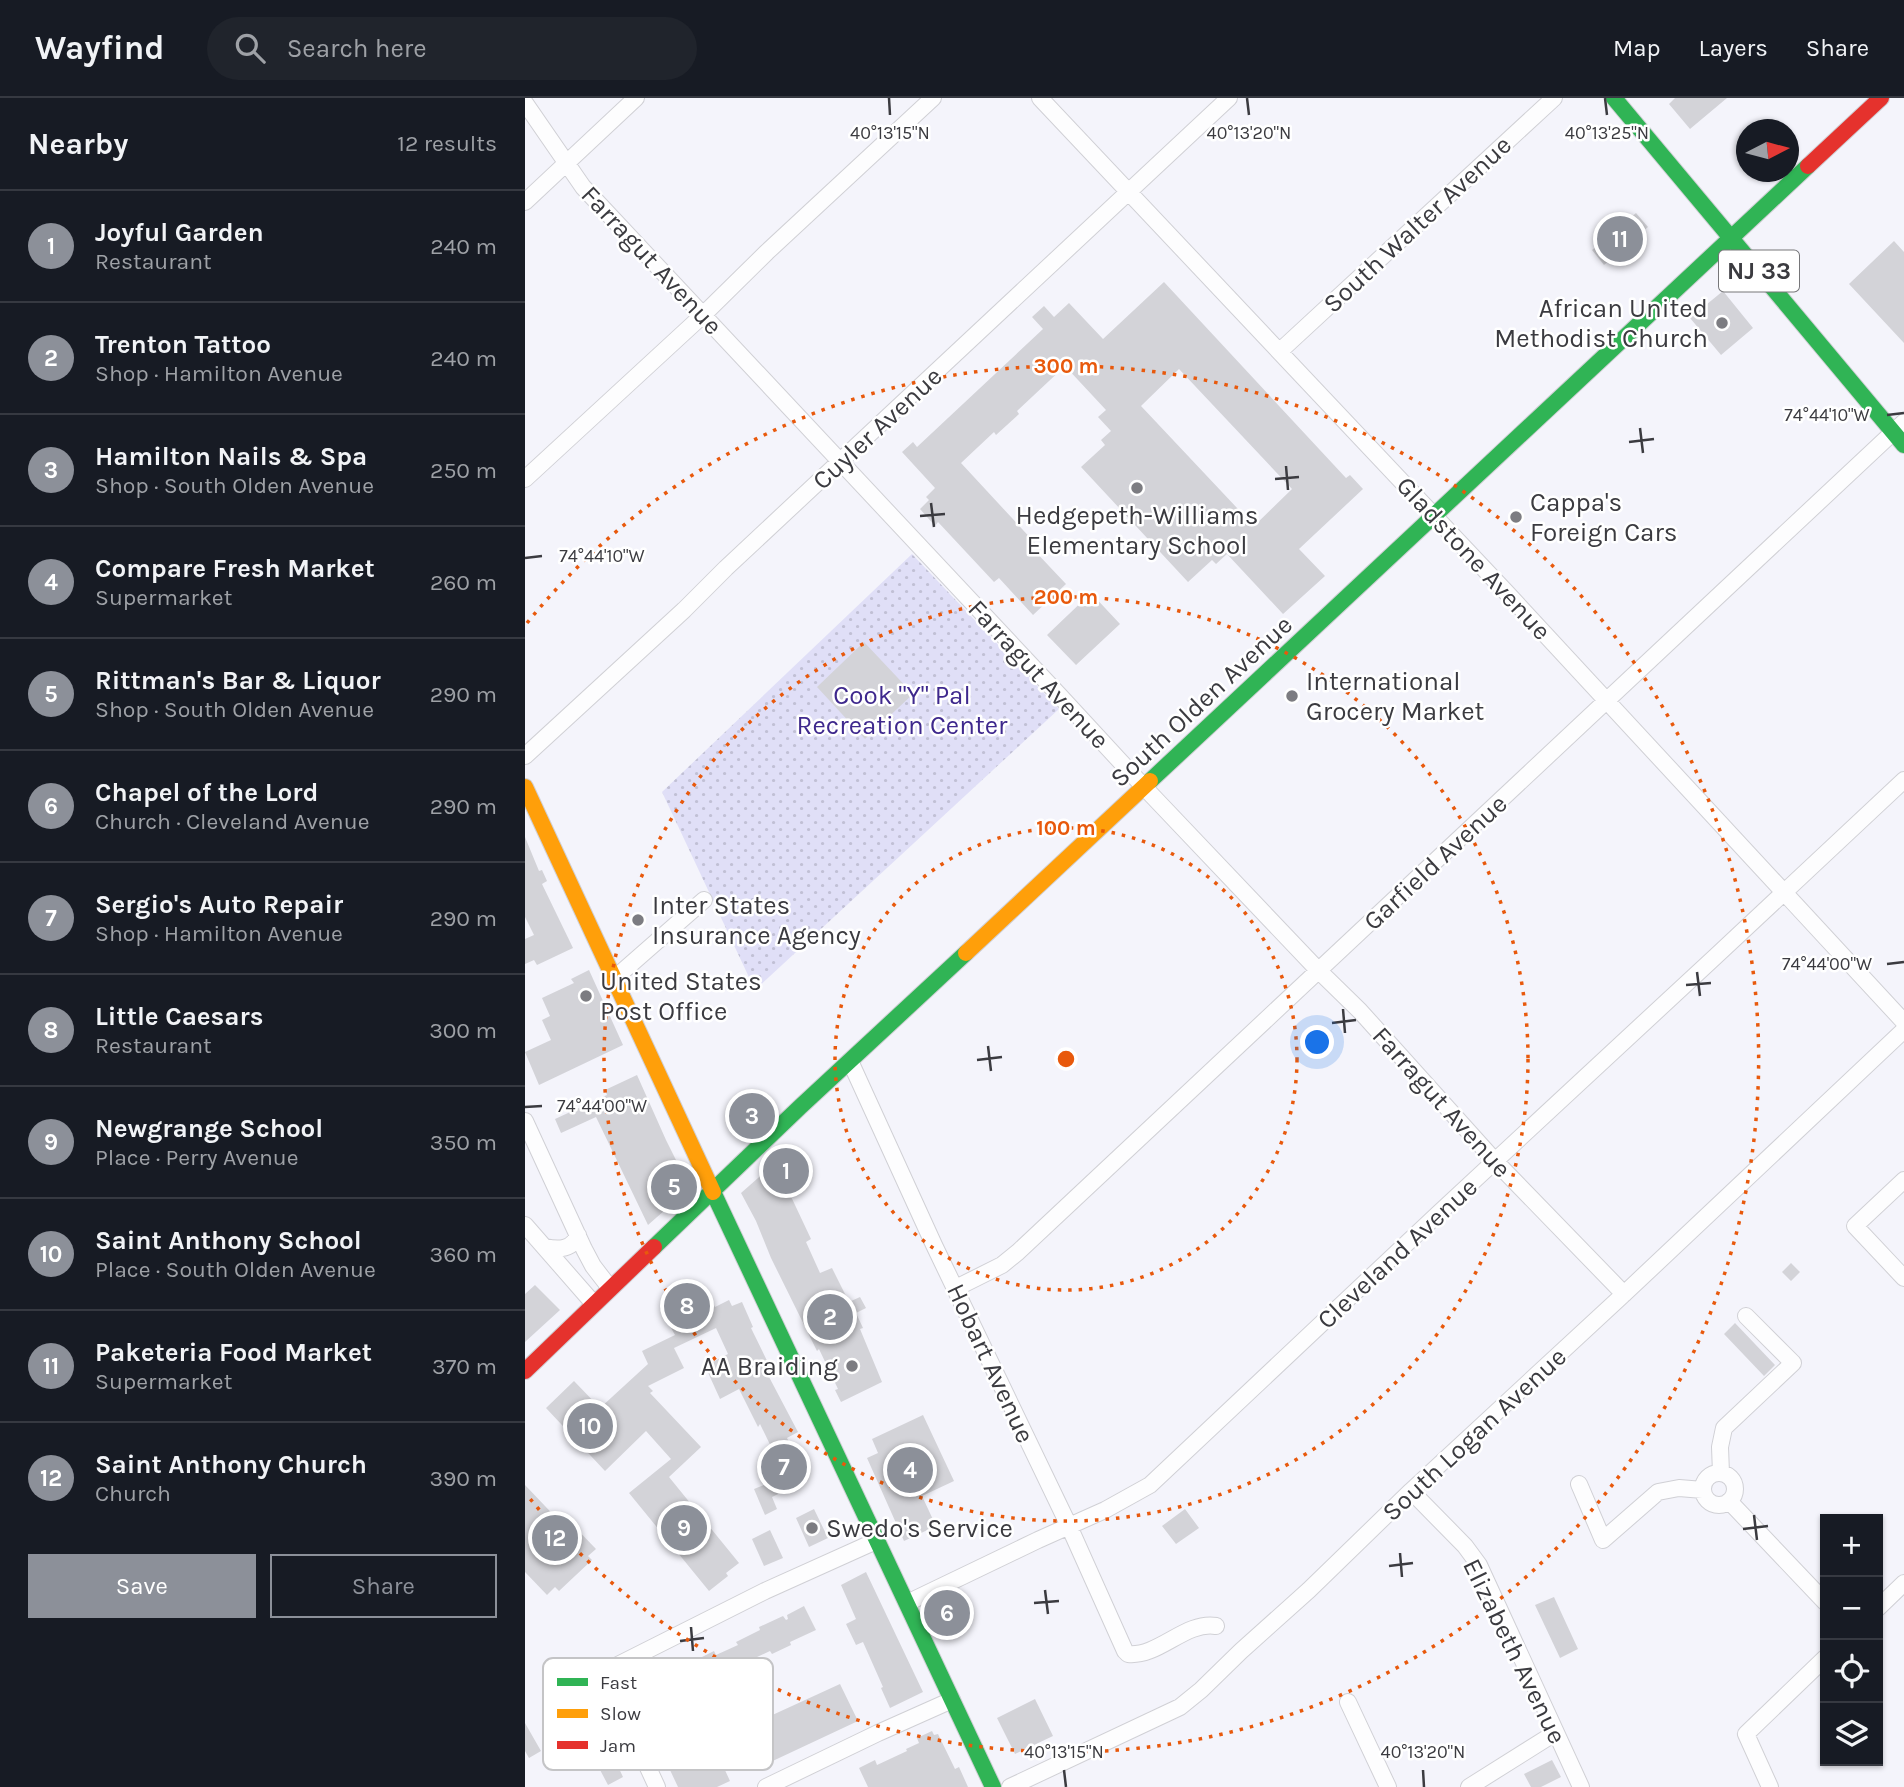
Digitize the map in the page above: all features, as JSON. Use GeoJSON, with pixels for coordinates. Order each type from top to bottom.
{"type":"FeatureCollection","features":[{"type":"Feature","properties":{"kind":"main road","name":"NJ 33"},"geometry":{"type":"LineString","coordinates":[[1614,98],[1731,238],[1901,433]]}},
{"type":"Feature","properties":{"kind":"main road","name":"South Olden Avenue"},"geometry":{"type":"LineString","coordinates":[[525,1370],[850,1061],[1881,98]]}},
{"type":"Feature","properties":{"kind":"main road"},"geometry":{"type":"LineString","coordinates":[[525,787],[993,1787]]}},
{"type":"Feature","properties":{"kind":"street"},"geometry":{"type":"LineString","coordinates":[[525,202],[636,98]]}},
{"type":"Feature","properties":{"kind":"street"},"geometry":{"type":"LineString","coordinates":[[525,479],[933,98]]}},
{"type":"Feature","properties":{"kind":"street","name":"Gladstone Avenue"},"geometry":{"type":"LineString","coordinates":[[1041,98],[1904,1022]]}},
{"type":"Feature","properties":{"kind":"street","name":"Cuyler Avenue"},"geometry":{"type":"LineString","coordinates":[[525,756],[1229,98]]}},
{"type":"Feature","properties":{"kind":"street","name":"South Walter Avenue"},"geometry":{"type":"LineString","coordinates":[[1280,351],[1553,98]]}},
{"type":"Feature","properties":{"kind":"street","name":"Farragut Avenue"},"geometry":{"type":"LineString","coordinates":[[525,103],[583,187],[1144,788],[1318,971],[1360,1011],[1495,1161],[1624,1294]]}},
{"type":"Feature","properties":{"kind":"street","name":"Garfield Avenue"},"geometry":{"type":"LineString","coordinates":[[956,1288],[1002,1265],[1018,1252],[1607,702],[1901,433]]}},
{"type":"Feature","properties":{"kind":"street","name":"Cleveland Avenue"},"geometry":{"type":"LineString","coordinates":[[907,1603],[1114,1506],[1150,1485],[1904,780]]}},
{"type":"Feature","properties":{"kind":"street"},"geometry":{"type":"LineString","coordinates":[[615,978],[704,900]]}},
{"type":"Feature","properties":{"kind":"street","name":"South Logan Avenue"},"geometry":{"type":"LineString","coordinates":[[1010,1787],[1180,1707],[1201,1690],[1904,1030]]}},
{"type":"Feature","properties":{"kind":"street","name":"Hobart Avenue"},"geometry":{"type":"LineString","coordinates":[[850,1061],[1125,1651],[1128,1654],[1140,1654],[1194,1630],[1216,1626]]}},
{"type":"Feature","properties":{"kind":"street"},"geometry":{"type":"LineString","coordinates":[[525,1121],[593,1266],[610,1288]]}},
{"type":"Feature","properties":{"kind":"street"},"geometry":{"type":"LineString","coordinates":[[1904,1180],[1855,1226],[1904,1278]]}},
{"type":"Feature","properties":{"kind":"street"},"geometry":{"type":"LineString","coordinates":[[525,1225],[594,1304]]}},
{"type":"Feature","properties":{"kind":"street"},"geometry":{"type":"LineString","coordinates":[[545,1247],[566,1248],[575,1242],[578,1235]]}},
{"type":"Feature","properties":{"kind":"street"},"geometry":{"type":"LineString","coordinates":[[1721,1473],[1720,1447],[1724,1429],[1793,1363],[1746,1315]]}},
{"type":"Feature","properties":{"kind":"street"},"geometry":{"type":"LineString","coordinates":[[1721,1473],[1731,1478],[1735,1485],[1734,1495],[1721,1505],[1707,1500],[1703,1490],[1706,1480],[1721,1473]]}},
{"type":"Feature","properties":{"kind":"street"},"geometry":{"type":"LineString","coordinates":[[1579,1485],[1603,1540],[1658,1492],[1679,1488],[1703,1490]]}},
{"type":"Feature","properties":{"kind":"street","name":"Elizabeth Avenue"},"geometry":{"type":"LineString","coordinates":[[1411,1491],[1465,1546],[1479,1565],[1581,1787]]}},
{"type":"Feature","properties":{"kind":"street"},"geometry":{"type":"LineString","coordinates":[[1729,1501],[1820,1597]]}},
{"type":"Feature","properties":{"kind":"street"},"geometry":{"type":"LineString","coordinates":[[632,1658],[765,1591],[876,1541]]}},
{"type":"Feature","properties":{"kind":"street"},"geometry":{"type":"LineString","coordinates":[[1883,1603],[1904,1583]]}},
{"type":"Feature","properties":{"kind":"street"},"geometry":{"type":"LineString","coordinates":[[1770,1787],[1746,1734],[1820,1663]]}},
{"type":"Feature","properties":{"kind":"street"},"geometry":{"type":"LineString","coordinates":[[767,1787],[952,1700]]}},
{"type":"Feature","properties":{"kind":"street"},"geometry":{"type":"LineString","coordinates":[[1348,1702],[1388,1787]]}},
{"type":"Feature","properties":{"kind":"street"},"geometry":{"type":"LineString","coordinates":[[1469,1787],[1555,1733]]}},
{"type":"Feature","properties":{"kind":"street"},"geometry":{"type":"LineString","coordinates":[[649,1770],[657,1787]]}},
{"type":"Feature","properties":{"kind":"green space","name":"Cook \"Y\" Pal Recreation Center"},"geometry":{"type":"Polygon","coordinates":[[[912,554],[1059,709],[755,990],[662,792],[912,554]]]}},
{"type":"Feature","properties":{"kind":"building"},"geometry":{"type":"Polygon","coordinates":[[[1675,98],[1727,98],[1690,129],[1669,104],[1675,98]]]}},
{"type":"Feature","properties":{"kind":"building"},"geometry":{"type":"Polygon","coordinates":[[[1636,213],[1648,227],[1604,265],[1592,250],[1636,213]]]}},
{"type":"Feature","properties":{"kind":"building"},"geometry":{"type":"Polygon","coordinates":[[[1894,241],[1904,252],[1904,343],[1849,284],[1894,241]]]}},
{"type":"Feature","properties":{"kind":"building"},"geometry":{"type":"Polygon","coordinates":[[[1164,282],[1346,478],[1350,475],[1363,489],[1299,549],[1325,576],[1283,614],[1227,554],[1216,564],[1212,560],[1188,582],[1081,467],[1105,445],[1101,440],[1111,431],[1098,417],[1106,410],[1065,366],[1017,411],[1019,414],[996,435],[994,432],[961,463],[1036,544],[1032,548],[1066,584],[1033,615],[999,578],[994,582],[938,522],[935,526],[920,509],[935,488],[902,452],[913,442],[917,447],[1043,329],[1032,317],[1044,306],[1054,317],[1069,303],[1103,339],[1164,282]],[[1179,369],[1141,406],[1254,526],[1292,489],[1179,369]]]}},
{"type":"Feature","properties":{"kind":"building","name":"African United Methodist Church"},"geometry":{"type":"Polygon","coordinates":[[[1723,291],[1753,328],[1721,355],[1690,318],[1723,291]]]}},
{"type":"Feature","properties":{"kind":"building"},"geometry":{"type":"Polygon","coordinates":[[[1091,593],[1120,624],[1076,665],[1047,635],[1091,593]]]}},
{"type":"Feature","properties":{"kind":"building"},"geometry":{"type":"Polygon","coordinates":[[[864,642],[913,694],[865,739],[817,687],[864,642]]]}},
{"type":"Feature","properties":{"kind":"building"},"geometry":{"type":"Polygon","coordinates":[[[525,837],[539,871],[542,870],[547,881],[542,884],[573,948],[537,965],[534,960],[525,964],[525,939],[534,935],[525,917],[525,837]]]}},
{"type":"Feature","properties":{"kind":"building"},"geometry":{"type":"Polygon","coordinates":[[[589,970],[623,1045],[539,1085],[525,1052],[551,1040],[542,1020],[550,1016],[542,998],[574,983],[571,979],[589,970]]]}},
{"type":"Feature","properties":{"kind":"building"},"geometry":{"type":"Polygon","coordinates":[[[637,1075],[690,1188],[648,1225],[596,1117],[561,1133],[555,1119],[607,1095],[605,1090],[637,1075]]]}},
{"type":"Feature","properties":{"kind":"building"},"geometry":{"type":"Polygon","coordinates":[[[782,1157],[800,1176],[787,1188],[811,1239],[806,1242],[820,1273],[832,1268],[849,1302],[860,1297],[866,1308],[856,1313],[882,1382],[841,1402],[835,1390],[838,1389],[819,1349],[817,1351],[741,1193],[782,1157]]]}},
{"type":"Feature","properties":{"kind":"building"},"geometry":{"type":"Polygon","coordinates":[[[1791,1263],[1800,1272],[1791,1281],[1782,1272],[1791,1263]]]}},
{"type":"Feature","properties":{"kind":"building"},"geometry":{"type":"Polygon","coordinates":[[[535,1285],[560,1310],[525,1342],[525,1294],[535,1285]]]}},
{"type":"Feature","properties":{"kind":"building"},"geometry":{"type":"Polygon","coordinates":[[[703,1285],[715,1307],[729,1300],[732,1306],[742,1302],[753,1327],[751,1328],[773,1373],[768,1375],[798,1432],[787,1438],[805,1481],[772,1497],[777,1509],[765,1515],[754,1489],[776,1480],[768,1464],[777,1459],[739,1389],[720,1399],[705,1366],[728,1354],[716,1328],[674,1348],[684,1368],[648,1386],[653,1391],[650,1393],[701,1447],[669,1477],[739,1563],[709,1591],[629,1493],[671,1459],[646,1431],[605,1471],[546,1408],[574,1381],[600,1408],[648,1364],[642,1351],[675,1335],[660,1308],[703,1285]]]}},
{"type":"Feature","properties":{"kind":"building"},"geometry":{"type":"Polygon","coordinates":[[[1735,1323],[1775,1365],[1764,1376],[1724,1334],[1735,1323]]]}},
{"type":"Feature","properties":{"kind":"building"},"geometry":{"type":"Polygon","coordinates":[[[923,1415],[954,1481],[922,1496],[936,1526],[904,1541],[867,1458],[878,1453],[872,1439],[923,1415]]]}},
{"type":"Feature","properties":{"kind":"building"},"geometry":{"type":"Polygon","coordinates":[[[525,1485],[565,1527],[570,1522],[596,1549],[588,1556],[592,1560],[559,1591],[555,1587],[547,1595],[525,1572],[525,1485]]]}},
{"type":"Feature","properties":{"kind":"building","name":"Swedo's Service"},"geometry":{"type":"Polygon","coordinates":[[[814,1509],[828,1538],[809,1547],[796,1518],[814,1509]]]}},
{"type":"Feature","properties":{"kind":"building"},"geometry":{"type":"Polygon","coordinates":[[[1185,1509],[1199,1528],[1176,1544],[1162,1526],[1185,1509]]]}},
{"type":"Feature","properties":{"kind":"building"},"geometry":{"type":"Polygon","coordinates":[[[770,1530],[783,1558],[764,1566],[752,1539],[770,1530]]]}},
{"type":"Feature","properties":{"kind":"building"},"geometry":{"type":"Polygon","coordinates":[[[866,1572],[923,1692],[890,1708],[863,1642],[856,1645],[846,1624],[856,1619],[841,1585],[866,1572]]]}},
{"type":"Feature","properties":{"kind":"building"},"geometry":{"type":"Polygon","coordinates":[[[1554,1597],[1578,1649],[1560,1658],[1535,1605],[1554,1597]]]}},
{"type":"Feature","properties":{"kind":"building"},"geometry":{"type":"Polygon","coordinates":[[[804,1606],[816,1630],[772,1654],[770,1651],[755,1658],[700,1658],[714,1651],[716,1655],[738,1645],[736,1642],[760,1630],[759,1627],[783,1616],[786,1620],[787,1615],[804,1606]]]}},
{"type":"Feature","properties":{"kind":"building"},"geometry":{"type":"Polygon","coordinates":[[[840,1684],[858,1721],[773,1761],[773,1715],[840,1684]]]}},
{"type":"Feature","properties":{"kind":"building"},"geometry":{"type":"Polygon","coordinates":[[[1035,1699],[1053,1736],[1015,1754],[997,1718],[1035,1699]]]}},
{"type":"Feature","properties":{"kind":"building"},"geometry":{"type":"Polygon","coordinates":[[[525,1723],[541,1751],[529,1758],[525,1751],[525,1723]]]}},
{"type":"Feature","properties":{"kind":"building"},"geometry":{"type":"Polygon","coordinates":[[[932,1731],[934,1735],[938,1734],[955,1769],[959,1767],[968,1787],[868,1787],[859,1768],[875,1760],[877,1765],[907,1751],[906,1749],[919,1743],[917,1738],[932,1731]]]}},
{"type":"Feature","properties":{"kind":"building"},"geometry":{"type":"Polygon","coordinates":[[[1552,1760],[1561,1777],[1541,1787],[1531,1787],[1524,1774],[1552,1760]]]}},
{"type":"Feature","properties":{"kind":"building"},"geometry":{"type":"Polygon","coordinates":[[[600,1770],[620,1770],[623,1777],[608,1785],[600,1770]]]}},
{"type":"Feature","properties":{"kind":"building"},"geometry":{"type":"Polygon","coordinates":[[[670,1770],[725,1770],[730,1781],[717,1787],[678,1787],[670,1770]]]}},
{"type":"Feature","properties":{"kind":"traffic: fast"},"geometry":{"type":"LineString","coordinates":[[1614,98],[1904,445]]}},
{"type":"Feature","properties":{"kind":"traffic: fast"},"geometry":{"type":"LineString","coordinates":[[1150,781],[1808,166]]}},
{"type":"Feature","properties":{"kind":"traffic: fast"},"geometry":{"type":"LineString","coordinates":[[654,1247],[966,953]]}},
{"type":"Feature","properties":{"kind":"traffic: fast"},"geometry":{"type":"LineString","coordinates":[[713,1192],[993,1787]]}},
{"type":"Feature","properties":{"kind":"traffic: slow"},"geometry":{"type":"LineString","coordinates":[[966,953],[1150,781]]}},
{"type":"Feature","properties":{"kind":"traffic: slow"},"geometry":{"type":"LineString","coordinates":[[525,787],[713,1192]]}},
{"type":"Feature","properties":{"kind":"traffic: jam"},"geometry":{"type":"LineString","coordinates":[[1808,166],[1881,98]]}},
{"type":"Feature","properties":{"kind":"traffic: jam"},"geometry":{"type":"LineString","coordinates":[[525,1371],[654,1247]]}},
{"type":"Feature","properties":{"kind":"place","name":"Paketeria Food Market"},"geometry":{"type":"Point","coordinates":[1620,239]}},
{"type":"Feature","properties":{"kind":"place","name":"African United Methodist Church"},"geometry":{"type":"Point","coordinates":[1722,323]}},
{"type":"Feature","properties":{"kind":"place","name":"Hedgepeth-Williams Elementary School"},"geometry":{"type":"Point","coordinates":[1137,488]}},
{"type":"Feature","properties":{"kind":"place","name":"Cappa's Foreign Cars"},"geometry":{"type":"Point","coordinates":[1516,517]}},
{"type":"Feature","properties":{"kind":"place","name":"International Grocery Market"},"geometry":{"type":"Point","coordinates":[1292,696]}},
{"type":"Feature","properties":{"kind":"place","name":"Inter States Insurance Agency"},"geometry":{"type":"Point","coordinates":[638,920]}},
{"type":"Feature","properties":{"kind":"place","name":"United States Post Office"},"geometry":{"type":"Point","coordinates":[586,996]}},
{"type":"Feature","properties":{"kind":"place","name":"Hamilton Nails & Spa"},"geometry":{"type":"Point","coordinates":[752,1116]}},
{"type":"Feature","properties":{"kind":"place","name":"Joyful Garden"},"geometry":{"type":"Point","coordinates":[786,1171]}},
{"type":"Feature","properties":{"kind":"place","name":"Rittman's Bar & Liquor"},"geometry":{"type":"Point","coordinates":[674,1187]}},
{"type":"Feature","properties":{"kind":"place","name":"Little Caesars"},"geometry":{"type":"Point","coordinates":[687,1306]}},
{"type":"Feature","properties":{"kind":"place","name":"Trenton Tattoo"},"geometry":{"type":"Point","coordinates":[830,1317]}},
{"type":"Feature","properties":{"kind":"place","name":"AA Braiding"},"geometry":{"type":"Point","coordinates":[852,1366]}},
{"type":"Feature","properties":{"kind":"place","name":"Saint Anthony School"},"geometry":{"type":"Point","coordinates":[590,1426]}},
{"type":"Feature","properties":{"kind":"place","name":"Sergio's Auto Repair"},"geometry":{"type":"Point","coordinates":[784,1467]}},
{"type":"Feature","properties":{"kind":"place","name":"Compare Fresh Market"},"geometry":{"type":"Point","coordinates":[910,1470]}},
{"type":"Feature","properties":{"kind":"place","name":"Newgrange School"},"geometry":{"type":"Point","coordinates":[684,1528]}},
{"type":"Feature","properties":{"kind":"place","name":"Swedo's Service"},"geometry":{"type":"Point","coordinates":[812,1528]}},
{"type":"Feature","properties":{"kind":"place","name":"Saint Anthony Church"},"geometry":{"type":"Point","coordinates":[555,1538]}},
{"type":"Feature","properties":{"kind":"place","name":"Chapel of the Lord"},"geometry":{"type":"Point","coordinates":[947,1613]}}]}
